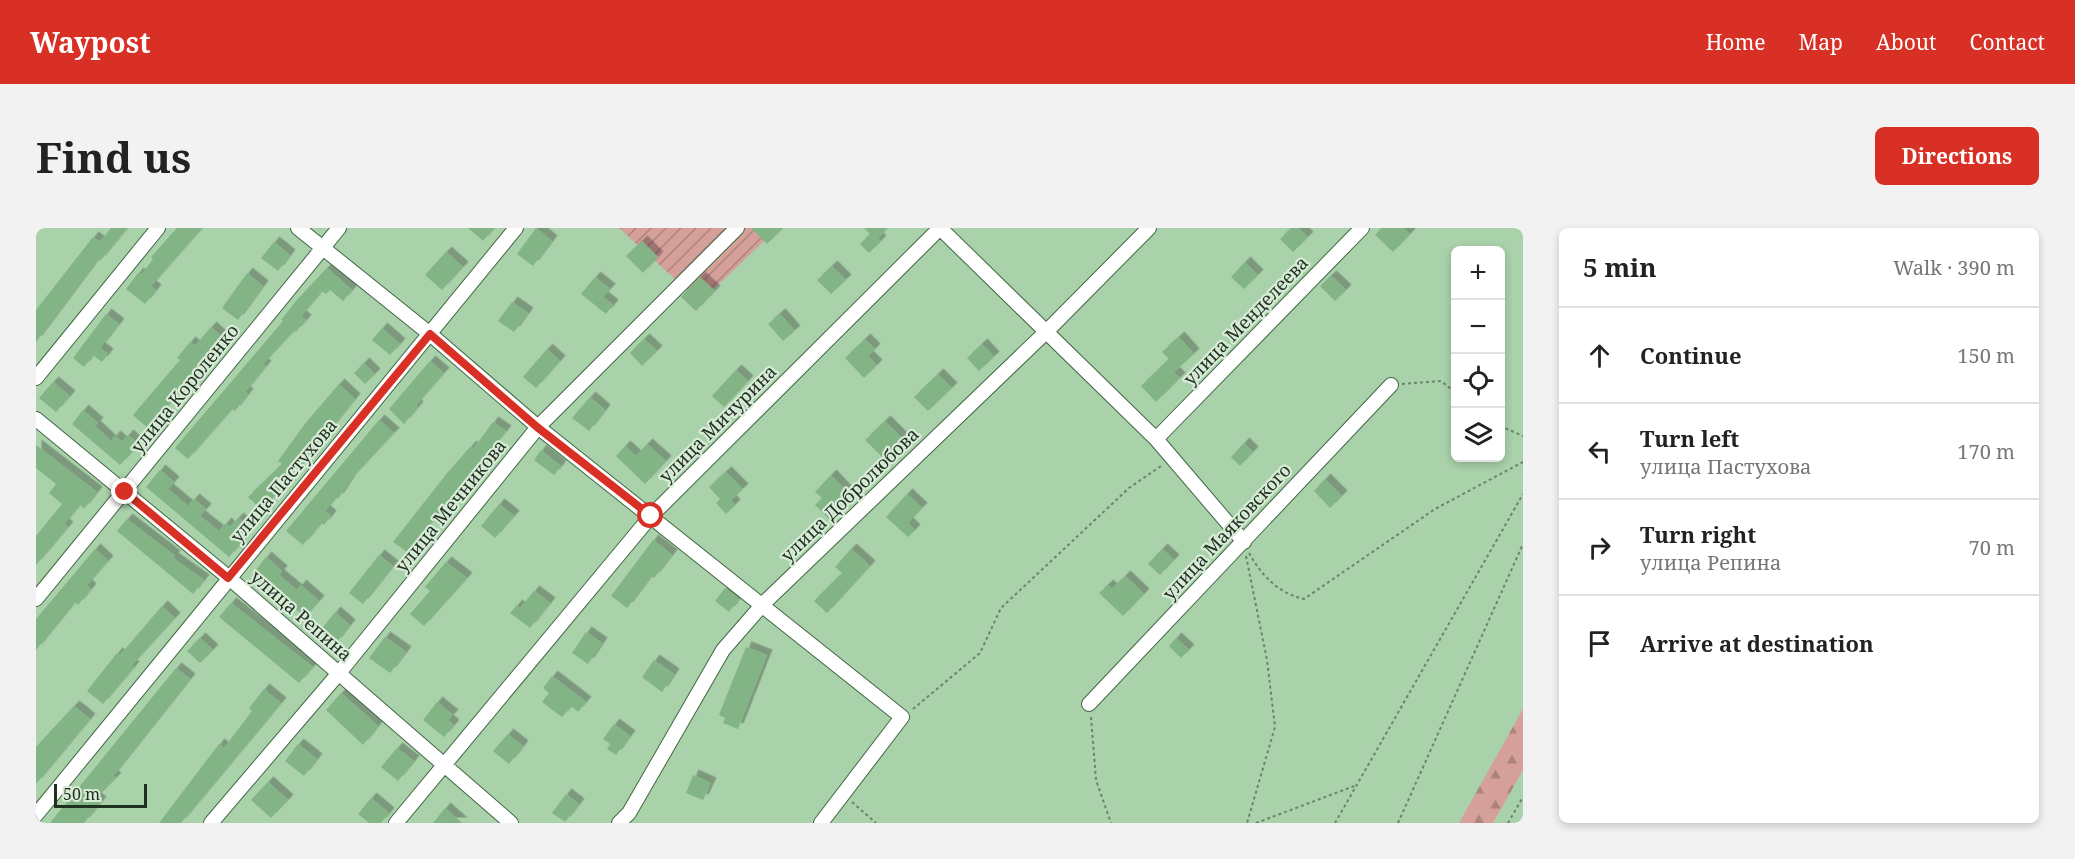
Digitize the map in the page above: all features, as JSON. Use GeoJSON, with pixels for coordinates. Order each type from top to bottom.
{"type":"FeatureCollection","features":[{"type":"Feature","properties":{"kind":"street"},"geometry":{"type":"LineString","coordinates":[[36,378],[158,228]]}},
{"type":"Feature","properties":{"kind":"street"},"geometry":{"type":"LineString","coordinates":[[298,228],[430,334],[537,427],[763,604],[902,717],[821,823]]}},
{"type":"Feature","properties":{"kind":"street","name":"улица Короленко"},"geometry":{"type":"LineString","coordinates":[[36,599],[339,228]]}},
{"type":"Feature","properties":{"kind":"street","name":"улица Пастухова"},"geometry":{"type":"LineString","coordinates":[[36,815],[516,228]]}},
{"type":"Feature","properties":{"kind":"street","name":"улица Мечникова"},"geometry":{"type":"LineString","coordinates":[[211,823],[339,673],[537,427],[736,228]]}},
{"type":"Feature","properties":{"kind":"street"},"geometry":{"type":"LineString","coordinates":[[940,228],[1174,458],[1244,542]]}},
{"type":"Feature","properties":{"kind":"street","name":"улица Мичурина"},"geometry":{"type":"LineString","coordinates":[[396,823],[651,516],[940,228]]}},
{"type":"Feature","properties":{"kind":"street","name":"улица Добролюбова"},"geometry":{"type":"LineString","coordinates":[[619,823],[629,813],[723,650],[763,604],[1046,332],[1149,228]]}},
{"type":"Feature","properties":{"kind":"street","name":"улица Менделеева"},"geometry":{"type":"LineString","coordinates":[[1156,440],[1362,228]]}},
{"type":"Feature","properties":{"kind":"street","name":"улица Маяковского"},"geometry":{"type":"LineString","coordinates":[[1089,704],[1390,385]]}},
{"type":"Feature","properties":{"kind":"street","name":"улица Репина"},"geometry":{"type":"LineString","coordinates":[[36,419],[228,578],[511,823]]}},
{"type":"Feature","properties":{"kind":"path"},"geometry":{"type":"LineString","coordinates":[[1390,385],[1441,381],[1451,390]]}},
{"type":"Feature","properties":{"kind":"path"},"geometry":{"type":"LineString","coordinates":[[1505,428],[1523,436]]}},
{"type":"Feature","properties":{"kind":"path"},"geometry":{"type":"LineString","coordinates":[[902,717],[980,653],[1001,608],[1129,488],[1174,458]]}},
{"type":"Feature","properties":{"kind":"path"},"geometry":{"type":"LineString","coordinates":[[1244,542],[1260,572],[1287,595],[1304,599],[1435,509],[1523,462]]}},
{"type":"Feature","properties":{"kind":"path"},"geometry":{"type":"LineString","coordinates":[[1335,823],[1523,494]]}},
{"type":"Feature","properties":{"kind":"path"},"geometry":{"type":"LineString","coordinates":[[1244,542],[1267,660],[1275,728],[1247,823]]}},
{"type":"Feature","properties":{"kind":"path"},"geometry":{"type":"LineString","coordinates":[[1398,823],[1523,544]]}},
{"type":"Feature","properties":{"kind":"path"},"geometry":{"type":"LineString","coordinates":[[1089,704],[1096,780],[1111,823]]}},
{"type":"Feature","properties":{"kind":"path"},"geometry":{"type":"LineString","coordinates":[[1256,823],[1357,785]]}},
{"type":"Feature","properties":{"kind":"path"},"geometry":{"type":"LineString","coordinates":[[844,794],[876,823]]}},
{"type":"Feature","properties":{"kind":"path"},"geometry":{"type":"LineString","coordinates":[[1508,823],[1523,798]]}},
{"type":"Feature","properties":{"kind":"green space"},"geometry":{"type":"Polygon","coordinates":[[[619,228],[778,228],[700,302],[619,228]]]}},
{"type":"Feature","properties":{"kind":"green space"},"geometry":{"type":"Polygon","coordinates":[[[1523,709],[1523,770],[1493,823],[1459,823],[1523,709]]]}},
{"type":"Feature","properties":{"kind":"building"},"geometry":{"type":"Polygon","coordinates":[[[111,228],[127,228],[100,261],[98,259],[36,342],[36,310],[93,237],[100,242],[111,228]]]}},
{"type":"Feature","properties":{"kind":"building"},"geometry":{"type":"Polygon","coordinates":[[[177,228],[202,228],[151,286],[156,290],[145,304],[126,289],[138,273],[141,275],[153,259],[151,257],[177,228]]]}},
{"type":"Feature","properties":{"kind":"building"},"geometry":{"type":"Polygon","coordinates":[[[468,228],[494,228],[483,241],[468,228]]]}},
{"type":"Feature","properties":{"kind":"building"},"geometry":{"type":"Polygon","coordinates":[[[536,228],[552,241],[533,266],[517,254],[536,228]]]}},
{"type":"Feature","properties":{"kind":"building"},"geometry":{"type":"Polygon","coordinates":[[[751,228],[783,228],[767,244],[751,228]]]}},
{"type":"Feature","properties":{"kind":"building"},"geometry":{"type":"Polygon","coordinates":[[[864,228],[887,228],[878,238],[881,241],[869,253],[860,244],[870,234],[864,228]]]}},
{"type":"Feature","properties":{"kind":"building"},"geometry":{"type":"Polygon","coordinates":[[[1291,228],[1298,228],[1308,237],[1293,252],[1280,239],[1291,228]]]}},
{"type":"Feature","properties":{"kind":"building"},"geometry":{"type":"Polygon","coordinates":[[[1381,228],[1404,228],[1410,234],[1393,252],[1375,235],[1381,228]]]}},
{"type":"Feature","properties":{"kind":"building"},"geometry":{"type":"Polygon","coordinates":[[[642,241],[658,257],[643,273],[626,256],[642,241]]]}},
{"type":"Feature","properties":{"kind":"building"},"geometry":{"type":"Polygon","coordinates":[[[274,242],[290,255],[278,271],[261,258],[274,242]]]}},
{"type":"Feature","properties":{"kind":"building"},"geometry":{"type":"Polygon","coordinates":[[[446,252],[463,267],[442,290],[425,275],[446,252]]]}},
{"type":"Feature","properties":{"kind":"building"},"geometry":{"type":"Polygon","coordinates":[[[1245,262],[1258,275],[1244,289],[1231,277],[1245,262]]]}},
{"type":"Feature","properties":{"kind":"building"},"geometry":{"type":"Polygon","coordinates":[[[832,266],[846,280],[831,294],[817,280],[832,266]]]}},
{"type":"Feature","properties":{"kind":"building"},"geometry":{"type":"Polygon","coordinates":[[[327,268],[352,290],[343,301],[330,290],[326,294],[322,291],[301,316],[306,320],[263,364],[266,366],[245,392],[248,394],[235,411],[232,409],[188,459],[175,448],[283,321],[281,320],[296,301],[327,268]]]}},
{"type":"Feature","properties":{"kind":"building"},"geometry":{"type":"Polygon","coordinates":[[[247,273],[263,286],[238,320],[222,308],[247,273]]]}},
{"type":"Feature","properties":{"kind":"building"},"geometry":{"type":"Polygon","coordinates":[[[1331,276],[1346,290],[1335,301],[1320,286],[1331,276]]]}},
{"type":"Feature","properties":{"kind":"building"},"geometry":{"type":"Polygon","coordinates":[[[595,277],[610,289],[603,297],[613,305],[606,314],[581,294],[595,277]]]}},
{"type":"Feature","properties":{"kind":"building"},"geometry":{"type":"Polygon","coordinates":[[[700,277],[715,291],[696,311],[681,297],[700,277]]]}},
{"type":"Feature","properties":{"kind":"building"},"geometry":{"type":"Polygon","coordinates":[[[512,302],[528,313],[514,332],[498,321],[512,302]]]}},
{"type":"Feature","properties":{"kind":"building"},"geometry":{"type":"Polygon","coordinates":[[[106,314],[119,324],[100,348],[108,354],[102,362],[93,355],[84,367],[73,358],[106,314]]]}},
{"type":"Feature","properties":{"kind":"building"},"geometry":{"type":"Polygon","coordinates":[[[780,314],[795,331],[783,341],[768,324],[780,314]]]}},
{"type":"Feature","properties":{"kind":"building"},"geometry":{"type":"Polygon","coordinates":[[[211,327],[223,338],[149,429],[133,415],[180,360],[177,358],[190,342],[195,346],[211,327]]]}},
{"type":"Feature","properties":{"kind":"building"},"geometry":{"type":"Polygon","coordinates":[[[382,328],[400,344],[390,355],[372,340],[382,328]]]}},
{"type":"Feature","properties":{"kind":"building"},"geometry":{"type":"Polygon","coordinates":[[[1179,337],[1194,354],[1174,372],[1180,378],[1156,402],[1141,386],[1169,359],[1162,352],[1179,337]]]}},
{"type":"Feature","properties":{"kind":"building"},"geometry":{"type":"Polygon","coordinates":[[[644,339],[657,351],[642,366],[630,353],[644,339]]]}},
{"type":"Feature","properties":{"kind":"building"},"geometry":{"type":"Polygon","coordinates":[[[865,339],[875,349],[868,356],[877,365],[864,378],[845,358],[865,339]]]}},
{"type":"Feature","properties":{"kind":"building"},"geometry":{"type":"Polygon","coordinates":[[[982,344],[994,357],[979,371],[967,358],[982,344]]]}},
{"type":"Feature","properties":{"kind":"building"},"geometry":{"type":"Polygon","coordinates":[[[547,349],[560,361],[536,388],[523,377],[547,349]]]}},
{"type":"Feature","properties":{"kind":"building"},"geometry":{"type":"Polygon","coordinates":[[[430,361],[444,373],[416,405],[418,407],[404,424],[389,409],[430,361]]]}},
{"type":"Feature","properties":{"kind":"building"},"geometry":{"type":"Polygon","coordinates":[[[364,363],[375,374],[365,384],[354,373],[364,363]]]}},
{"type":"Feature","properties":{"kind":"building"},"geometry":{"type":"Polygon","coordinates":[[[736,370],[748,381],[724,407],[712,396],[736,370]]]}},
{"type":"Feature","properties":{"kind":"building"},"geometry":{"type":"Polygon","coordinates":[[[938,374],[952,388],[928,411],[914,397],[938,374]]]}},
{"type":"Feature","properties":{"kind":"building"},"geometry":{"type":"Polygon","coordinates":[[[53,382],[70,396],[56,412],[39,398],[53,382]]]}},
{"type":"Feature","properties":{"kind":"building"},"geometry":{"type":"Polygon","coordinates":[[[339,384],[355,399],[295,473],[292,471],[273,493],[275,495],[262,510],[248,497],[282,464],[278,461],[304,425],[339,384]]]}},
{"type":"Feature","properties":{"kind":"building"},"geometry":{"type":"Polygon","coordinates":[[[590,397],[605,410],[589,431],[572,418],[590,397]]]}},
{"type":"Feature","properties":{"kind":"building"},"geometry":{"type":"Polygon","coordinates":[[[83,410],[98,423],[95,426],[111,441],[115,436],[122,442],[128,435],[139,445],[120,465],[72,424],[83,410]]]}},
{"type":"Feature","properties":{"kind":"building"},"geometry":{"type":"Polygon","coordinates":[[[379,420],[394,433],[351,479],[338,499],[336,497],[325,511],[331,516],[324,525],[321,523],[303,545],[286,531],[379,420]]]}},
{"type":"Feature","properties":{"kind":"building"},"geometry":{"type":"Polygon","coordinates":[[[885,421],[903,439],[883,458],[865,440],[885,421]]]}},
{"type":"Feature","properties":{"kind":"building"},"geometry":{"type":"Polygon","coordinates":[[[493,422],[506,431],[407,552],[393,542],[448,472],[471,446],[473,449],[493,422]]]}},
{"type":"Feature","properties":{"kind":"building"},"geometry":{"type":"Polygon","coordinates":[[[1244,443],[1253,452],[1240,466],[1231,457],[1244,443]]]}},
{"type":"Feature","properties":{"kind":"building"},"geometry":{"type":"Polygon","coordinates":[[[647,444],[666,461],[645,484],[616,456],[625,446],[636,456],[647,444]]]}},
{"type":"Feature","properties":{"kind":"building"},"geometry":{"type":"Polygon","coordinates":[[[36,445],[97,492],[84,509],[80,505],[64,524],[68,527],[36,565],[36,536],[62,504],[49,493],[56,484],[36,468],[36,445]]]}},
{"type":"Feature","properties":{"kind":"building"},"geometry":{"type":"Polygon","coordinates":[[[541,450],[561,466],[554,475],[534,460],[541,450]]]}},
{"type":"Feature","properties":{"kind":"building"},"geometry":{"type":"Polygon","coordinates":[[[160,470],[174,482],[168,489],[188,506],[194,499],[206,509],[200,516],[219,531],[226,523],[230,527],[238,518],[252,529],[229,557],[146,487],[160,470]]]}},
{"type":"Feature","properties":{"kind":"building"},"geometry":{"type":"Polygon","coordinates":[[[726,472],[743,489],[731,500],[735,505],[726,514],[716,503],[720,499],[709,487],[726,472]]]}},
{"type":"Feature","properties":{"kind":"building"},"geometry":{"type":"Polygon","coordinates":[[[831,475],[846,491],[832,505],[837,510],[829,519],[815,505],[822,498],[815,492],[831,475]]]}},
{"type":"Feature","properties":{"kind":"building"},"geometry":{"type":"Polygon","coordinates":[[[1325,479],[1342,496],[1330,508],[1314,491],[1325,479]]]}},
{"type":"Feature","properties":{"kind":"building"},"geometry":{"type":"Polygon","coordinates":[[[907,494],[922,508],[908,523],[915,530],[908,537],[886,517],[907,494]]]}},
{"type":"Feature","properties":{"kind":"building"},"geometry":{"type":"Polygon","coordinates":[[[499,504],[514,516],[495,538],[481,526],[499,504]]]}},
{"type":"Feature","properties":{"kind":"building"},"geometry":{"type":"Polygon","coordinates":[[[127,519],[175,556],[173,558],[204,580],[193,594],[117,531],[127,519]]]}},
{"type":"Feature","properties":{"kind":"building"},"geometry":{"type":"Polygon","coordinates":[[[653,540],[672,555],[654,578],[651,576],[627,608],[611,596],[653,540]]]}},
{"type":"Feature","properties":{"kind":"building"},"geometry":{"type":"Polygon","coordinates":[[[95,549],[108,561],[87,585],[91,589],[78,605],[75,602],[36,650],[36,619],[95,549]]]}},
{"type":"Feature","properties":{"kind":"building"},"geometry":{"type":"Polygon","coordinates":[[[851,549],[870,566],[827,613],[814,601],[842,573],[835,567],[851,549]]]}},
{"type":"Feature","properties":{"kind":"building"},"geometry":{"type":"Polygon","coordinates":[[[1162,549],[1174,560],[1160,575],[1148,564],[1162,549]]]}},
{"type":"Feature","properties":{"kind":"building"},"geometry":{"type":"Polygon","coordinates":[[[379,555],[393,566],[363,604],[349,593],[379,555]]]}},
{"type":"Feature","properties":{"kind":"building"},"geometry":{"type":"Polygon","coordinates":[[[266,557],[282,571],[279,575],[297,590],[301,585],[319,601],[305,617],[291,605],[288,607],[279,599],[280,597],[252,575],[266,557]]]}},
{"type":"Feature","properties":{"kind":"building"},"geometry":{"type":"Polygon","coordinates":[[[446,562],[467,578],[424,626],[410,614],[430,591],[425,587],[446,562]]]}},
{"type":"Feature","properties":{"kind":"building"},"geometry":{"type":"Polygon","coordinates":[[[1125,576],[1144,594],[1123,616],[1099,593],[1108,585],[1112,589],[1125,576]]]}},
{"type":"Feature","properties":{"kind":"building"},"geometry":{"type":"Polygon","coordinates":[[[725,588],[739,599],[729,612],[715,601],[725,588]]]}},
{"type":"Feature","properties":{"kind":"building"},"geometry":{"type":"Polygon","coordinates":[[[534,591],[550,603],[530,628],[510,613],[517,605],[520,608],[534,591]]]}},
{"type":"Feature","properties":{"kind":"building"},"geometry":{"type":"Polygon","coordinates":[[[231,603],[313,667],[299,683],[219,617],[231,603]]]}},
{"type":"Feature","properties":{"kind":"building"},"geometry":{"type":"Polygon","coordinates":[[[162,606],[175,618],[132,665],[134,667],[103,704],[87,691],[117,653],[120,655],[162,606]]]}},
{"type":"Feature","properties":{"kind":"building"},"geometry":{"type":"Polygon","coordinates":[[[335,612],[350,625],[336,643],[320,631],[335,612]]]}},
{"type":"Feature","properties":{"kind":"building"},"geometry":{"type":"Polygon","coordinates":[[[586,632],[602,643],[588,664],[572,653],[586,632]]]}},
{"type":"Feature","properties":{"kind":"building"},"geometry":{"type":"Polygon","coordinates":[[[385,637],[406,652],[390,673],[369,658],[385,637]]]}},
{"type":"Feature","properties":{"kind":"building"},"geometry":{"type":"Polygon","coordinates":[[[200,638],[213,650],[200,663],[187,651],[200,638]]]}},
{"type":"Feature","properties":{"kind":"building"},"geometry":{"type":"Polygon","coordinates":[[[1176,638],[1189,650],[1181,658],[1169,646],[1176,638]]]}},
{"type":"Feature","properties":{"kind":"building"},"geometry":{"type":"Polygon","coordinates":[[[746,647],[767,655],[738,729],[723,723],[725,718],[719,715],[746,647]]]}},
{"type":"Feature","properties":{"kind":"building"},"geometry":{"type":"Polygon","coordinates":[[[654,660],[674,674],[662,692],[642,677],[654,660]]]}},
{"type":"Feature","properties":{"kind":"building"},"geometry":{"type":"Polygon","coordinates":[[[176,668],[190,679],[113,776],[116,778],[96,798],[101,802],[84,823],[50,823],[176,668]]]}},
{"type":"Feature","properties":{"kind":"building"},"geometry":{"type":"Polygon","coordinates":[[[552,676],[586,702],[578,712],[571,706],[562,717],[542,702],[549,693],[543,688],[552,676]]]}},
{"type":"Feature","properties":{"kind":"building"},"geometry":{"type":"Polygon","coordinates":[[[264,689],[281,703],[181,823],[159,823],[219,744],[224,748],[252,711],[249,708],[264,689]]]}},
{"type":"Feature","properties":{"kind":"building"},"geometry":{"type":"Polygon","coordinates":[[[341,693],[378,726],[363,745],[326,710],[341,693]]]}},
{"type":"Feature","properties":{"kind":"building"},"geometry":{"type":"Polygon","coordinates":[[[437,702],[453,715],[448,720],[454,725],[444,737],[423,720],[437,702]]]}},
{"type":"Feature","properties":{"kind":"building"},"geometry":{"type":"Polygon","coordinates":[[[74,706],[90,719],[36,784],[36,747],[74,706]]]}},
{"type":"Feature","properties":{"kind":"building"},"geometry":{"type":"Polygon","coordinates":[[[614,724],[630,736],[616,755],[607,749],[610,744],[603,739],[614,724]]]}},
{"type":"Feature","properties":{"kind":"building"},"geometry":{"type":"Polygon","coordinates":[[[508,734],[523,746],[509,764],[493,751],[508,734]]]}},
{"type":"Feature","properties":{"kind":"building"},"geometry":{"type":"Polygon","coordinates":[[[298,744],[317,759],[304,776],[285,761],[298,744]]]}},
{"type":"Feature","properties":{"kind":"building"},"geometry":{"type":"Polygon","coordinates":[[[397,748],[414,761],[398,781],[381,767],[397,748]]]}},
{"type":"Feature","properties":{"kind":"building"},"geometry":{"type":"Polygon","coordinates":[[[693,775],[711,783],[703,800],[686,793],[693,775]]]}},
{"type":"Feature","properties":{"kind":"building"},"geometry":{"type":"Polygon","coordinates":[[[268,782],[288,800],[271,818],[251,800],[268,782]]]}},
{"type":"Feature","properties":{"kind":"building"},"geometry":{"type":"Polygon","coordinates":[[[566,794],[579,804],[565,822],[552,813],[566,794]]]}},
{"type":"Feature","properties":{"kind":"building"},"geometry":{"type":"Polygon","coordinates":[[[371,798],[389,813],[381,823],[369,823],[358,814],[371,798]]]}},
{"type":"Feature","properties":{"kind":"building"},"geometry":{"type":"Polygon","coordinates":[[[445,808],[462,823],[433,823],[445,808]]]}},
{"type":"Feature","properties":{"kind":"route"},"geometry":{"type":"LineString","coordinates":[[125,492],[228,578],[430,334],[537,427],[651,516]]}}]}
